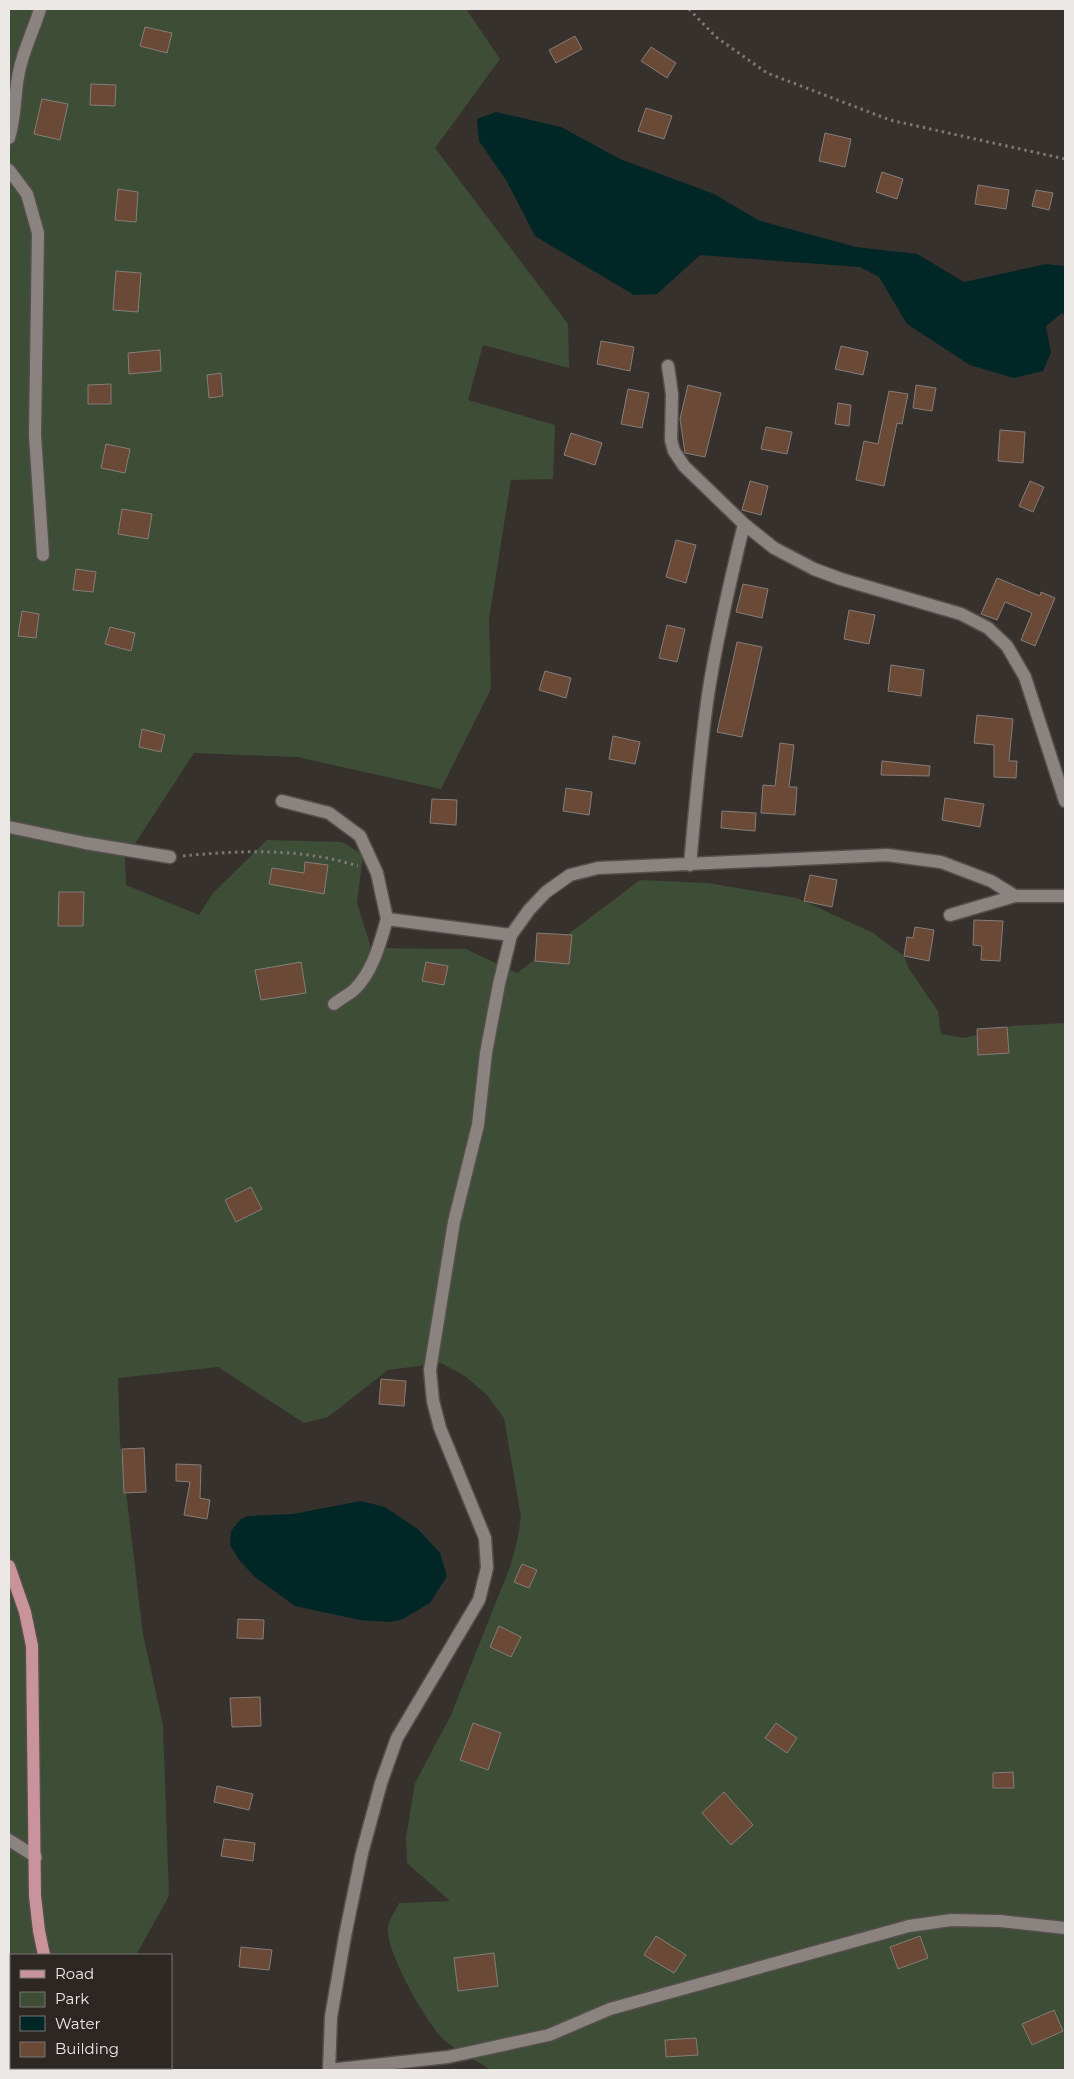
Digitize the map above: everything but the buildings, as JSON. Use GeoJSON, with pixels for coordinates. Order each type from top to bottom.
{"type":"FeatureCollection","features":[{"type":"Feature","properties":{"kind":"main road"},"geometry":{"type":"LineString","coordinates":[[9,1566],[26,1612],[32,1646],[35,1896],[44,1954]]}},
{"type":"Feature","properties":{"kind":"street"},"geometry":{"type":"LineString","coordinates":[[9,138],[14,122],[18,75],[23,53],[40,9]]}},
{"type":"Feature","properties":{"kind":"street"},"geometry":{"type":"LineString","coordinates":[[9,170],[27,194],[38,234],[36,435],[43,555]]}},
{"type":"Feature","properties":{"kind":"street"},"geometry":{"type":"LineString","coordinates":[[668,366],[672,394],[671,440],[674,451],[684,466],[744,524],[774,548],[814,569],[841,579],[960,614],[988,628],[1007,646],[1025,677],[1065,801]]}},
{"type":"Feature","properties":{"kind":"street"},"geometry":{"type":"LineString","coordinates":[[690,865],[697,779],[709,693],[724,608],[744,524]]}},
{"type":"Feature","properties":{"kind":"street"},"geometry":{"type":"LineString","coordinates":[[282,801],[329,813],[360,836],[377,873],[386,919],[379,948],[368,971],[354,990],[334,1004]]}},
{"type":"Feature","properties":{"kind":"street"},"geometry":{"type":"LineString","coordinates":[[9,827],[85,843],[170,857]]}},
{"type":"Feature","properties":{"kind":"street"},"geometry":{"type":"LineString","coordinates":[[1015,896],[990,881],[941,862],[887,855],[598,868],[570,875],[546,892],[529,910],[511,935],[499,984],[486,1053],[478,1125],[454,1222],[430,1370],[433,1401],[440,1428],[485,1538],[486,1568],[479,1600],[397,1738],[381,1783],[362,1852],[345,1936],[331,2017],[329,2070],[448,2057],[549,2035],[610,2009],[909,1926],[961,1920],[1000,1921],[1065,1928]]}},
{"type":"Feature","properties":{"kind":"street"},"geometry":{"type":"LineString","coordinates":[[950,915],[1015,896],[1065,896]]}},
{"type":"Feature","properties":{"kind":"street"},"geometry":{"type":"LineString","coordinates":[[386,919],[511,935]]}},
{"type":"Feature","properties":{"kind":"street"},"geometry":{"type":"LineString","coordinates":[[9,1840],[36,1857]]}},
{"type":"Feature","properties":{"kind":"path"},"geometry":{"type":"LineString","coordinates":[[689,9],[716,37],[767,73],[890,120],[1065,159]]}},
{"type":"Feature","properties":{"kind":"path"},"geometry":{"type":"LineString","coordinates":[[170,857],[273,850],[332,858],[377,873]]}},
{"type":"Feature","properties":{"kind":"green space"},"geometry":{"type":"Polygon","coordinates":[[[9,9],[466,9],[500,59],[435,148],[568,324],[569,368],[483,345],[468,400],[555,425],[553,479],[511,480],[489,619],[491,689],[441,789],[297,757],[194,753],[125,859],[126,885],[199,915],[213,893],[267,840],[342,842],[363,855],[357,903],[371,948],[466,949],[517,973],[640,880],[708,883],[797,898],[873,933],[904,956],[909,969],[938,1011],[941,1034],[965,1038],[1012,1026],[1065,1023],[1065,2070],[491,2070],[443,2039],[427,2018],[408,1986],[393,1952],[388,1927],[399,1903],[450,1901],[407,1863],[406,1838],[415,1783],[451,1715],[510,1567],[521,1517],[504,1418],[487,1395],[465,1376],[441,1363],[388,1370],[328,1417],[304,1423],[218,1367],[118,1378],[120,1442],[143,1634],[163,1725],[169,1896],[137,1954],[10,1954],[10,2069],[62,2069],[9,2070],[9,9]]]}},
{"type":"Feature","properties":{"kind":"water"},"geometry":{"type":"Polygon","coordinates":[[[496,112],[561,127],[620,159],[714,194],[760,221],[856,247],[917,254],[964,282],[1046,264],[1065,266],[1065,315],[1062,313],[1046,326],[1051,353],[1043,371],[1014,378],[970,365],[907,324],[879,277],[860,267],[700,255],[657,294],[634,295],[535,236],[506,180],[479,141],[477,119],[496,112]]]}},
{"type":"Feature","properties":{"kind":"water"},"geometry":{"type":"Polygon","coordinates":[[[361,1501],[385,1507],[419,1530],[440,1553],[447,1576],[430,1603],[403,1619],[390,1622],[360,1620],[295,1606],[255,1577],[239,1560],[230,1545],[231,1531],[241,1519],[248,1516],[293,1514],[361,1501]]]}}]}
